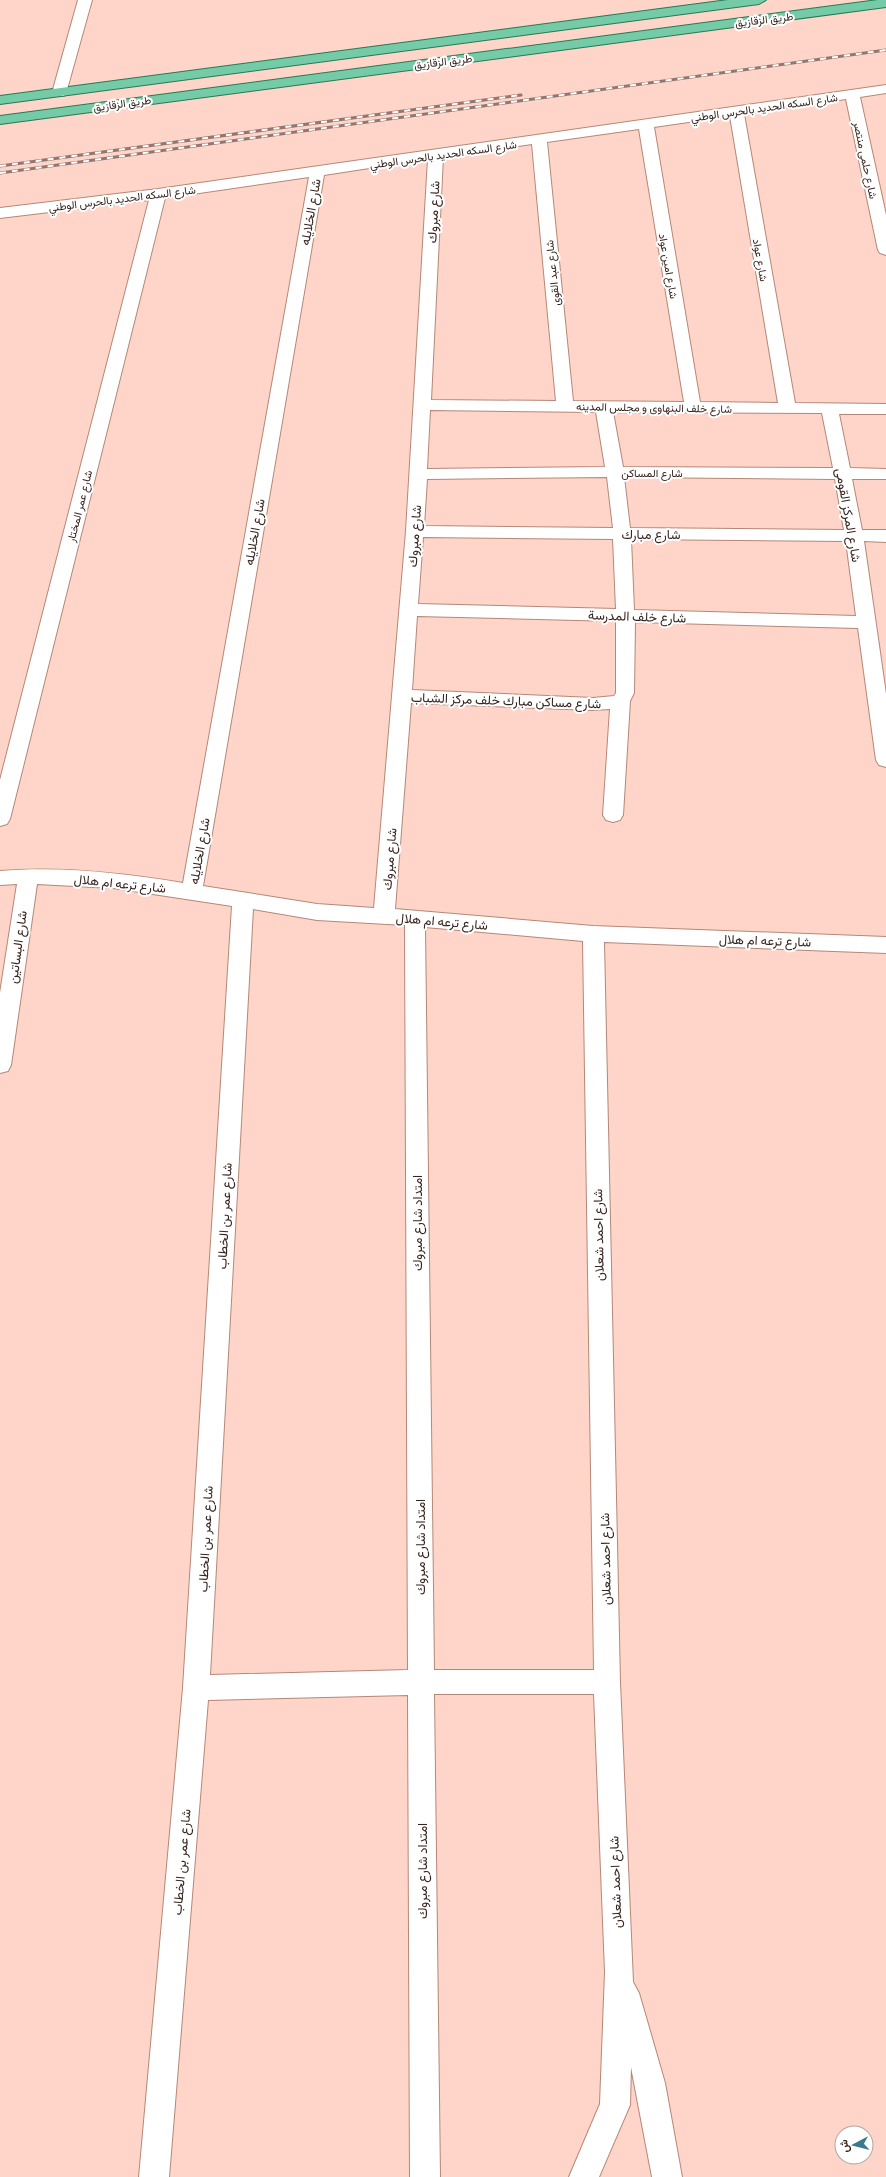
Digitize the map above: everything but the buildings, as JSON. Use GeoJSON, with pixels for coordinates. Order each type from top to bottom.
{"type":"FeatureCollection","features":[{"type":"Feature","properties":{"kind":"main road","name":"طريق الزقازيق"},"geometry":{"type":"LineString","coordinates":[[0,100],[759,0]]}},
{"type":"Feature","properties":{"kind":"main road","name":"طريق الزقازيق"},"geometry":{"type":"LineString","coordinates":[[0,120],[886,3]]}},
{"type":"Feature","properties":{"kind":"main road"},"geometry":{"type":"LineString","coordinates":[[274,64],[283,82]]}},
{"type":"Feature","properties":{"kind":"street"},"geometry":{"type":"LineString","coordinates":[[59,92],[85,0]]}},
{"type":"Feature","properties":{"kind":"street","name":"شارع السكه الحديد بالحرس الوطني"},"geometry":{"type":"LineString","coordinates":[[0,213],[158,194],[317,172],[886,89]]}},
{"type":"Feature","properties":{"kind":"street","name":"شارع حلمى منتصر"},"geometry":{"type":"LineString","coordinates":[[852,94],[886,250]]}},
{"type":"Feature","properties":{"kind":"street","name":"شارع عواد"},"geometry":{"type":"LineString","coordinates":[[736,111],[786,408]]}},
{"type":"Feature","properties":{"kind":"street","name":"شارع امين عواد"},"geometry":{"type":"LineString","coordinates":[[646,124],[693,408]]}},
{"type":"Feature","properties":{"kind":"street","name":"شارع عبد القوى"},"geometry":{"type":"LineString","coordinates":[[539,140],[565,406]]}},
{"type":"Feature","properties":{"kind":"street","name":"شارع مبروك"},"geometry":{"type":"LineString","coordinates":[[384,916],[419,474],[421,405],[436,155]]}},
{"type":"Feature","properties":{"kind":"street","name":"شارع الخلايله"},"geometry":{"type":"LineString","coordinates":[[192,892],[317,172]]}},
{"type":"Feature","properties":{"kind":"street","name":"شارع عمر المختار"},"geometry":{"type":"LineString","coordinates":[[0,819],[158,194]]}},
{"type":"Feature","properties":{"kind":"street","name":"شارع خلف البنهاوى و مجلس المدينه"},"geometry":{"type":"LineString","coordinates":[[421,405],[886,409]]}},
{"type":"Feature","properties":{"kind":"street","name":"شارع مساكن مبارك خلف مركز الشباب"},"geometry":{"type":"LineString","coordinates":[[402,696],[593,704],[610,703],[620,700],[625,693],[626,615],[622,534],[615,472],[604,407]]}},
{"type":"Feature","properties":{"kind":"street","name":"شارع المركز القومى"},"geometry":{"type":"LineString","coordinates":[[830,409],[841,474],[854,536],[865,622],[886,760]]}},
{"type":"Feature","properties":{"kind":"street","name":"شارع المساكن"},"geometry":{"type":"LineString","coordinates":[[419,474],[615,472],[886,474]]}},
{"type":"Feature","properties":{"kind":"street","name":"شارع مبارك"},"geometry":{"type":"LineString","coordinates":[[415,531],[886,536]]}},
{"type":"Feature","properties":{"kind":"street","name":"شارع خلف المدرسة"},"geometry":{"type":"LineString","coordinates":[[408,610],[865,622]]}},
{"type":"Feature","properties":{"kind":"street"},"geometry":{"type":"LineString","coordinates":[[613,814],[620,700]]}},
{"type":"Feature","properties":{"kind":"street","name":"شارع ترعه ام هلال"},"geometry":{"type":"LineString","coordinates":[[0,878],[28,876],[113,881],[317,912],[415,918],[592,934],[886,945]]}},
{"type":"Feature","properties":{"kind":"street","name":"شارع البساتين"},"geometry":{"type":"LineString","coordinates":[[0,1065],[28,876]]}},
{"type":"Feature","properties":{"kind":"street","name":"شارع عمر بن الخطاب"},"geometry":{"type":"LineString","coordinates":[[154,2177],[196,1688],[243,900]]}},
{"type":"Feature","properties":{"kind":"street","name":"امتداد شارع مبروك"},"geometry":{"type":"LineString","coordinates":[[415,918],[424,2177]]}},
{"type":"Feature","properties":{"kind":"street","name":"شارع احمد شعلان"},"geometry":{"type":"LineString","coordinates":[[584,2177],[615,2105],[619,1972],[607,1682],[592,934]]}},
{"type":"Feature","properties":{"kind":"street"},"geometry":{"type":"LineString","coordinates":[[196,1688],[421,1682],[607,1682]]}},
{"type":"Feature","properties":{"kind":"street"},"geometry":{"type":"LineString","coordinates":[[619,1972],[650,2083],[663,2173]]}},
{"type":"Feature","properties":{"kind":"railway"},"geometry":{"type":"LineString","coordinates":[[0,173],[886,50]]}},
{"type":"Feature","properties":{"kind":"railway"},"geometry":{"type":"LineString","coordinates":[[0,166],[521,95]]}}]}
